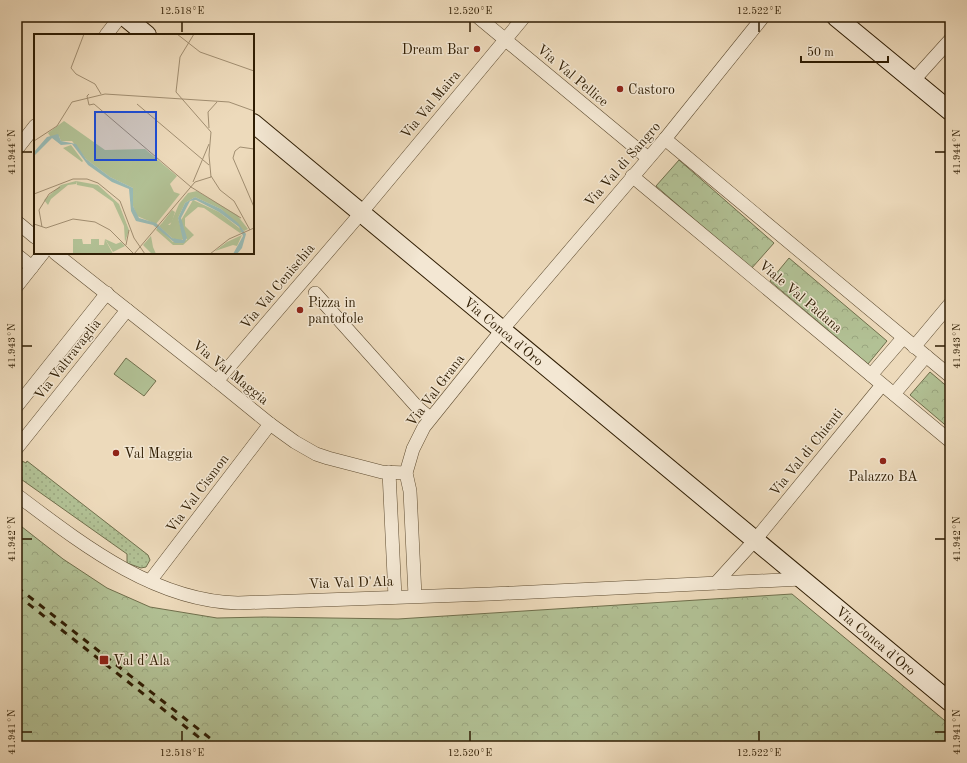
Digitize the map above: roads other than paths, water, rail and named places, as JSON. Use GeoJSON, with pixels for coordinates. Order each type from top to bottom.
{"type":"FeatureCollection","features":[{"type":"Feature","properties":{"kind":"street"},"geometry":{"type":"LineString","coordinates":[[107,34],[120,17]]}},
{"type":"Feature","properties":{"kind":"street"},"geometry":{"type":"LineString","coordinates":[[125,17],[146,34]]}},
{"type":"Feature","properties":{"kind":"street","name":"Via Val Pellice"},"geometry":{"type":"LineString","coordinates":[[478,17],[648,158]]}},
{"type":"Feature","properties":{"kind":"street","name":"Via Val Maira"},"geometry":{"type":"LineString","coordinates":[[361,213],[524,17]]}},
{"type":"Feature","properties":{"kind":"street","name":"Via Val di Sangro"},"geometry":{"type":"LineString","coordinates":[[502,330],[665,139],[764,17]]}},
{"type":"Feature","properties":{"kind":"street"},"geometry":{"type":"LineString","coordinates":[[836,17],[950,111]]}},
{"type":"Feature","properties":{"kind":"street"},"geometry":{"type":"LineString","coordinates":[[913,81],[950,40]]}},
{"type":"Feature","properties":{"kind":"street","name":"Via Conca d'Oro"},"geometry":{"type":"LineString","coordinates":[[254,124],[950,702]]}},
{"type":"Feature","properties":{"kind":"street"},"geometry":{"type":"LineString","coordinates":[[17,149],[34,127]]}},
{"type":"Feature","properties":{"kind":"street"},"geometry":{"type":"LineString","coordinates":[[665,139],[950,376]]}},
{"type":"Feature","properties":{"kind":"street","name":"Viale Val Padana"},"geometry":{"type":"LineString","coordinates":[[632,176],[950,441]]}},
{"type":"Feature","properties":{"kind":"street","name":"Via Val Cenischia"},"geometry":{"type":"LineString","coordinates":[[218,381],[361,213]]}},
{"type":"Feature","properties":{"kind":"street"},"geometry":{"type":"LineString","coordinates":[[17,222],[34,236]]}},
{"type":"Feature","properties":{"kind":"street"},"geometry":{"type":"LineString","coordinates":[[17,286],[42,254]]}},
{"type":"Feature","properties":{"kind":"street","name":"Via Val Maggia"},"geometry":{"type":"LineString","coordinates":[[56,254],[218,381],[270,424],[295,442],[320,455],[382,472],[406,473]]}},
{"type":"Feature","properties":{"kind":"street"},"geometry":{"type":"LineString","coordinates":[[17,255],[32,267]]}},
{"type":"Feature","properties":{"kind":"street","name":"Via Valtravaglia"},"geometry":{"type":"LineString","coordinates":[[17,406],[107,293]]}},
{"type":"Feature","properties":{"kind":"street"},"geometry":{"type":"LineString","coordinates":[[315,293],[418,408],[430,418]]}},
{"type":"Feature","properties":{"kind":"street"},"geometry":{"type":"LineString","coordinates":[[914,347],[950,304]]}},
{"type":"Feature","properties":{"kind":"street","name":"Via Valtravaglia"},"geometry":{"type":"LineString","coordinates":[[17,448],[127,310]]}},
{"type":"Feature","properties":{"kind":"street","name":"Via Val Grana"},"geometry":{"type":"LineString","coordinates":[[415,596],[410,491],[406,473],[413,449],[430,418],[502,330]]}},
{"type":"Feature","properties":{"kind":"street"},"geometry":{"type":"LineString","coordinates":[[871,375],[903,338]]}},
{"type":"Feature","properties":{"kind":"street"},"geometry":{"type":"LineString","coordinates":[[894,394],[926,356]]}},
{"type":"Feature","properties":{"kind":"street","name":"Via Val di Chienti"},"geometry":{"type":"LineString","coordinates":[[716,583],[755,540],[882,385]]}},
{"type":"Feature","properties":{"kind":"street","name":"Via Val Cismon"},"geometry":{"type":"LineString","coordinates":[[150,581],[270,424]]}},
{"type":"Feature","properties":{"kind":"street"},"geometry":{"type":"LineString","coordinates":[[389,472],[394,596]]}},
{"type":"Feature","properties":{"kind":"street","name":"Via Val D'Ala"},"geometry":{"type":"LineString","coordinates":[[17,495],[91,549],[133,573],[186,596],[229,603],[802,579]]}},
{"type":"Feature","properties":{"kind":"railway"},"geometry":{"type":"LineString","coordinates":[[17,587],[220,746]]}},
{"type":"Feature","properties":{"kind":"railway"},"geometry":{"type":"LineString","coordinates":[[17,595],[210,746]]}},
{"type":"Feature","properties":{"kind":"place","name":"Dream Bar"},"geometry":{"type":"Point","coordinates":[477,49]}},
{"type":"Feature","properties":{"kind":"place","name":"Castoro"},"geometry":{"type":"Point","coordinates":[620,89]}},
{"type":"Feature","properties":{"kind":"place","name":"Pizza in pantofole"},"geometry":{"type":"Point","coordinates":[300,310]}},
{"type":"Feature","properties":{"kind":"place","name":"Val Maggia"},"geometry":{"type":"Point","coordinates":[116,453]}},
{"type":"Feature","properties":{"kind":"place","name":"Palazzo BA"},"geometry":{"type":"Point","coordinates":[883,461]}},
{"type":"Feature","properties":{"kind":"place","name":"Val d’Ala"},"geometry":{"type":"Point","coordinates":[104,660]}}]}
